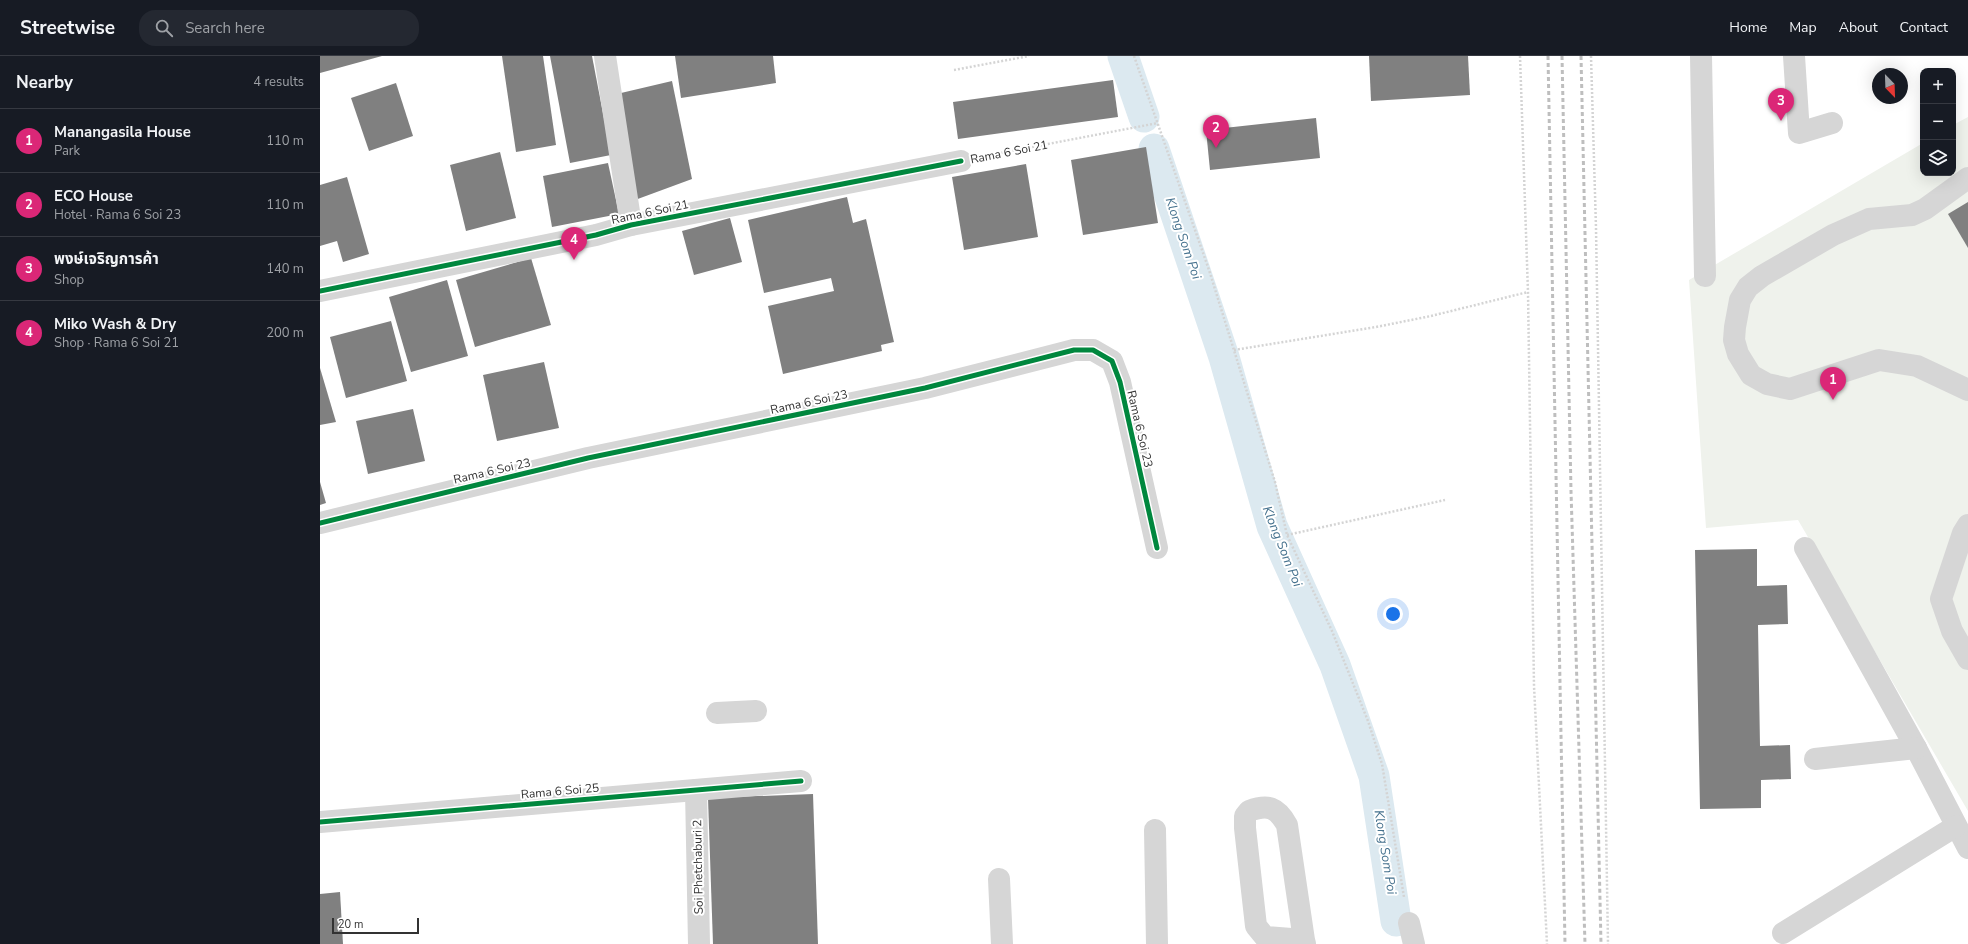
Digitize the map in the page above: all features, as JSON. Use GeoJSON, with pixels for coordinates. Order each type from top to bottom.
{"type":"FeatureCollection","features":[{"type":"Feature","properties":{"kind":"street"},"geometry":{"type":"LineString","coordinates":[[605,56],[631,225]]}},
{"type":"Feature","properties":{"kind":"street"},"geometry":{"type":"LineString","coordinates":[[1701,56],[1704,276]]}},
{"type":"Feature","properties":{"kind":"street"},"geometry":{"type":"LineString","coordinates":[[1794,56],[1799,133],[1832,123]]}},
{"type":"Feature","properties":{"kind":"street","name":"Rama 6 Soi 21"},"geometry":{"type":"LineString","coordinates":[[320,291],[596,235],[631,225],[961,161]]}},
{"type":"Feature","properties":{"kind":"street"},"geometry":{"type":"LineString","coordinates":[[1968,178],[1925,209],[1912,215],[1869,220],[1833,235],[1762,276],[1748,287],[1740,300],[1734,340],[1738,354],[1751,375],[1767,384],[1790,389],[1879,360],[1917,366],[1968,390]]}},
{"type":"Feature","properties":{"kind":"street","name":"Rama 6 Soi 23"},"geometry":{"type":"LineString","coordinates":[[320,523],[588,458],[925,388],[1074,350],[1093,350],[1112,361],[1120,382],[1157,548]]}},
{"type":"Feature","properties":{"kind":"street"},"geometry":{"type":"LineString","coordinates":[[1968,525],[1962,533],[1941,598],[1952,631],[1968,659]]}},
{"type":"Feature","properties":{"kind":"street"},"geometry":{"type":"LineString","coordinates":[[1805,548],[1916,748],[1968,848]]}},
{"type":"Feature","properties":{"kind":"street"},"geometry":{"type":"LineString","coordinates":[[717,713],[756,711]]}},
{"type":"Feature","properties":{"kind":"street"},"geometry":{"type":"LineString","coordinates":[[1814,759],[1916,748]]}},
{"type":"Feature","properties":{"kind":"street","name":"Rama 6 Soi 25"},"geometry":{"type":"LineString","coordinates":[[320,822],[696,790],[726,786],[801,781]]}},
{"type":"Feature","properties":{"kind":"street","name":"Soi Phetchaburi 2"},"geometry":{"type":"LineString","coordinates":[[696,790],[699,944]]}},
{"type":"Feature","properties":{"kind":"street"},"geometry":{"type":"LineString","coordinates":[[1264,807],[1274,809],[1282,815],[1287,825],[1305,942],[1265,937],[1256,926],[1245,828],[1245,816],[1249,811],[1264,807]]}},
{"type":"Feature","properties":{"kind":"street"},"geometry":{"type":"LineString","coordinates":[[1782,933],[1956,826]]}},
{"type":"Feature","properties":{"kind":"street"},"geometry":{"type":"LineString","coordinates":[[1155,830],[1157,944]]}},
{"type":"Feature","properties":{"kind":"street"},"geometry":{"type":"LineString","coordinates":[[999,879],[1002,944]]}},
{"type":"Feature","properties":{"kind":"street"},"geometry":{"type":"LineString","coordinates":[[1409,923],[1414,944]]}},
{"type":"Feature","properties":{"kind":"path"},"geometry":{"type":"LineString","coordinates":[[954,70],[1029,56]]}},
{"type":"Feature","properties":{"kind":"path"},"geometry":{"type":"LineString","coordinates":[[1134,56],[1209,270],[1275,482],[1287,535],[1332,630],[1378,750],[1382,764],[1409,923]]}},
{"type":"Feature","properties":{"kind":"path"},"geometry":{"type":"LineString","coordinates":[[1520,56],[1528,292],[1534,686],[1547,944]]}},
{"type":"Feature","properties":{"kind":"path"},"geometry":{"type":"LineString","coordinates":[[1591,56],[1596,228],[1608,944]]}},
{"type":"Feature","properties":{"kind":"path"},"geometry":{"type":"LineString","coordinates":[[1234,350],[1396,322],[1528,292]]}},
{"type":"Feature","properties":{"kind":"path"},"geometry":{"type":"LineString","coordinates":[[1287,535],[1445,500]]}},
{"type":"Feature","properties":{"kind":"shaded area"},"geometry":{"type":"Polygon","coordinates":[[[1968,117],[1968,811],[1798,520],[1706,528],[1689,280],[1920,145],[1920,176],[1956,176],[1956,123],[1968,117]]]}},
{"type":"Feature","properties":{"kind":"building"},"geometry":{"type":"Polygon","coordinates":[[[320,56],[382,56],[320,73],[320,56]]]}},
{"type":"Feature","properties":{"kind":"building"},"geometry":{"type":"Polygon","coordinates":[[[502,56],[543,56],[556,145],[516,152],[502,56]]]}},
{"type":"Feature","properties":{"kind":"building"},"geometry":{"type":"Polygon","coordinates":[[[550,56],[592,56],[611,155],[570,163],[550,56]]]}},
{"type":"Feature","properties":{"kind":"building"},"geometry":{"type":"Polygon","coordinates":[[[675,56],[773,56],[776,83],[681,98],[675,56]]]}},
{"type":"Feature","properties":{"kind":"building"},"geometry":{"type":"Polygon","coordinates":[[[1369,56],[1468,56],[1470,95],[1371,101],[1369,56]]]}},
{"type":"Feature","properties":{"kind":"building"},"geometry":{"type":"Polygon","coordinates":[[[1113,80],[1118,117],[958,139],[953,102],[1113,80]]]}},
{"type":"Feature","properties":{"kind":"building"},"geometry":{"type":"Polygon","coordinates":[[[672,81],[692,179],[635,200],[621,93],[672,81]]]}},
{"type":"Feature","properties":{"kind":"building"},"geometry":{"type":"Polygon","coordinates":[[[396,83],[413,136],[369,151],[351,98],[396,83]]]}},
{"type":"Feature","properties":{"kind":"building"},"geometry":{"type":"Polygon","coordinates":[[[1316,118],[1320,158],[1210,170],[1206,130],[1316,118]]]}},
{"type":"Feature","properties":{"kind":"building"},"geometry":{"type":"Polygon","coordinates":[[[1146,147],[1158,223],[1083,235],[1071,160],[1146,147]]]}},
{"type":"Feature","properties":{"kind":"building"},"geometry":{"type":"Polygon","coordinates":[[[500,152],[516,218],[466,231],[450,165],[500,152]]]}},
{"type":"Feature","properties":{"kind":"building"},"geometry":{"type":"Polygon","coordinates":[[[608,163],[619,214],[552,227],[543,176],[608,163]]]}},
{"type":"Feature","properties":{"kind":"building"},"geometry":{"type":"Polygon","coordinates":[[[1026,164],[1038,237],[964,250],[952,177],[1026,164]]]}},
{"type":"Feature","properties":{"kind":"building"},"geometry":{"type":"Polygon","coordinates":[[[347,177],[369,254],[343,262],[337,241],[320,246],[320,185],[347,177]]]}},
{"type":"Feature","properties":{"kind":"building"},"geometry":{"type":"Polygon","coordinates":[[[847,197],[853,223],[866,219],[894,342],[881,345],[882,351],[783,374],[768,306],[834,291],[831,278],[764,293],[748,220],[847,197]]]}},
{"type":"Feature","properties":{"kind":"building"},"geometry":{"type":"Polygon","coordinates":[[[1968,202],[1968,248],[1948,214],[1968,202]]]}},
{"type":"Feature","properties":{"kind":"building"},"geometry":{"type":"Polygon","coordinates":[[[730,218],[742,262],[694,275],[682,231],[730,218]]]}},
{"type":"Feature","properties":{"kind":"building"},"geometry":{"type":"Polygon","coordinates":[[[531,258],[551,325],[475,347],[456,280],[531,258]]]}},
{"type":"Feature","properties":{"kind":"building"},"geometry":{"type":"Polygon","coordinates":[[[447,280],[468,356],[411,372],[389,297],[447,280]]]}},
{"type":"Feature","properties":{"kind":"building"},"geometry":{"type":"Polygon","coordinates":[[[391,321],[407,381],[346,398],[330,337],[391,321]]]}},
{"type":"Feature","properties":{"kind":"building"},"geometry":{"type":"Polygon","coordinates":[[[544,362],[559,428],[497,441],[483,375],[544,362]]]}},
{"type":"Feature","properties":{"kind":"building"},"geometry":{"type":"Polygon","coordinates":[[[320,368],[336,422],[320,425],[320,368]]]}},
{"type":"Feature","properties":{"kind":"building"},"geometry":{"type":"Polygon","coordinates":[[[413,409],[425,461],[368,474],[356,421],[413,409]]]}},
{"type":"Feature","properties":{"kind":"building"},"geometry":{"type":"Polygon","coordinates":[[[320,482],[326,503],[320,505],[320,482]]]}},
{"type":"Feature","properties":{"kind":"building"},"geometry":{"type":"Polygon","coordinates":[[[1757,549],[1757,586],[1787,585],[1788,624],[1758,625],[1760,746],[1790,745],[1791,779],[1761,780],[1761,808],[1700,809],[1695,550],[1757,549]]]}},
{"type":"Feature","properties":{"kind":"building"},"geometry":{"type":"Polygon","coordinates":[[[813,794],[818,944],[713,944],[708,798],[813,794]]]}},
{"type":"Feature","properties":{"kind":"building"},"geometry":{"type":"Polygon","coordinates":[[[340,892],[343,944],[320,944],[320,894],[340,892]]]}},
{"type":"Feature","properties":{"kind":"waterway","name":"Klong Som Poi"},"geometry":{"type":"LineString","coordinates":[[1123,56],[1144,117]]}},
{"type":"Feature","properties":{"kind":"waterway","name":"Klong Som Poi"},"geometry":{"type":"LineString","coordinates":[[1154,149],[1224,357],[1272,526],[1335,665],[1374,776],[1396,921]]}},
{"type":"Feature","properties":{"kind":"railway"},"geometry":{"type":"LineString","coordinates":[[1548,56],[1565,944]]}},
{"type":"Feature","properties":{"kind":"railway"},"geometry":{"type":"LineString","coordinates":[[1562,56],[1571,491],[1585,944]]}},
{"type":"Feature","properties":{"kind":"railway"},"geometry":{"type":"LineString","coordinates":[[1581,56],[1601,944]]}},
{"type":"Feature","properties":{"kind":"cycle path"},"geometry":{"type":"LineString","coordinates":[[320,291],[596,235],[631,225],[961,161]]}},
{"type":"Feature","properties":{"kind":"cycle path"},"geometry":{"type":"LineString","coordinates":[[320,523],[588,458],[925,388],[1074,350],[1093,350],[1112,361],[1120,382],[1157,548]]}},
{"type":"Feature","properties":{"kind":"cycle path"},"geometry":{"type":"LineString","coordinates":[[320,822],[801,781]]}},
{"type":"Feature","properties":{"kind":"place","name":"พงษ์เจริญการค้า"},"geometry":{"type":"Point","coordinates":[1781,121]}},
{"type":"Feature","properties":{"kind":"place","name":"ECO House"},"geometry":{"type":"Point","coordinates":[1216,148]}},
{"type":"Feature","properties":{"kind":"place","name":"Miko Wash & Dry"},"geometry":{"type":"Point","coordinates":[574,260]}},
{"type":"Feature","properties":{"kind":"place","name":"Manangasila House"},"geometry":{"type":"Point","coordinates":[1833,400]}}]}
